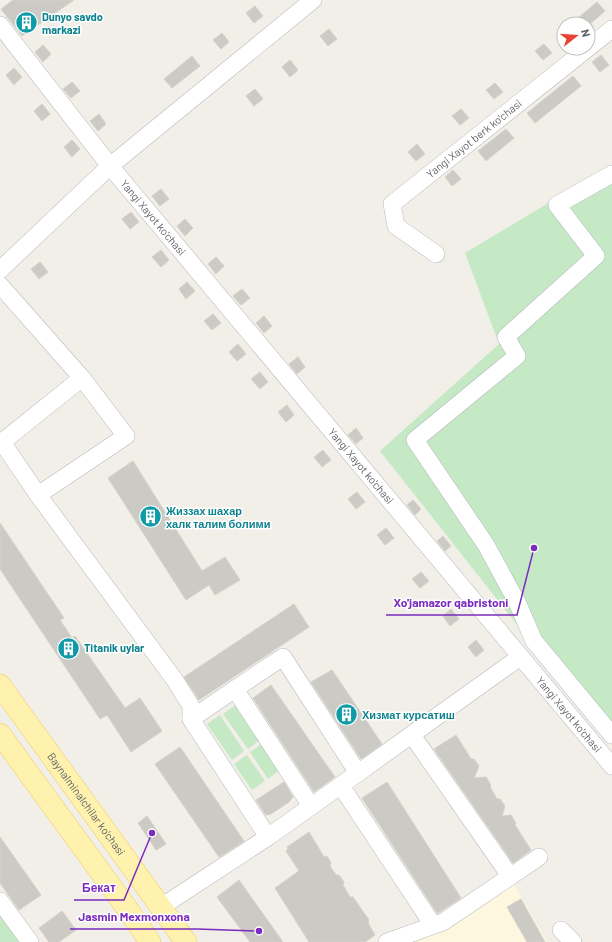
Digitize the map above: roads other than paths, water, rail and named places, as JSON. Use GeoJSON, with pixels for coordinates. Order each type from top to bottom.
{"type":"FeatureCollection","features":[{"type":"Feature","properties":{"kind":"main road","name":"Baynalminalchilar ko’chasi"},"geometry":{"type":"LineString","coordinates":[[0,685],[186,942]]}},
{"type":"Feature","properties":{"kind":"main road"},"geometry":{"type":"LineString","coordinates":[[0,734],[126,906],[150,942]]}},
{"type":"Feature","properties":{"kind":"street"},"geometry":{"type":"LineString","coordinates":[[0,270],[110,166],[313,0]]}},
{"type":"Feature","properties":{"kind":"street","name":"Yangi Xayot ko'chasi"},"geometry":{"type":"LineString","coordinates":[[0,25],[110,166],[612,766]]}},
{"type":"Feature","properties":{"kind":"street","name":"Yangi Xayot berk ko'chasi"},"geometry":{"type":"LineString","coordinates":[[436,254],[396,226],[392,204],[612,29]]}},
{"type":"Feature","properties":{"kind":"street"},"geometry":{"type":"LineString","coordinates":[[612,174],[557,205],[596,256],[506,337],[517,356],[415,440],[486,545],[517,602],[534,641],[612,736]]}},
{"type":"Feature","properties":{"kind":"street"},"geometry":{"type":"LineString","coordinates":[[0,285],[82,378],[126,436],[38,495]]}},
{"type":"Feature","properties":{"kind":"street"},"geometry":{"type":"LineString","coordinates":[[82,378],[1,443],[174,679],[191,706],[191,719],[268,837]]}},
{"type":"Feature","properties":{"kind":"street"},"geometry":{"type":"LineString","coordinates":[[191,719],[283,657],[358,773]]}},
{"type":"Feature","properties":{"kind":"street"},"geometry":{"type":"LineString","coordinates":[[161,907],[268,837],[520,657]]}},
{"type":"Feature","properties":{"kind":"street"},"geometry":{"type":"LineString","coordinates":[[235,689],[311,806]]}},
{"type":"Feature","properties":{"kind":"street"},"geometry":{"type":"LineString","coordinates":[[412,735],[510,876]]}},
{"type":"Feature","properties":{"kind":"street"},"geometry":{"type":"LineString","coordinates":[[341,786],[433,925]]}},
{"type":"Feature","properties":{"kind":"street"},"geometry":{"type":"LineString","coordinates":[[387,942],[443,922],[539,857]]}},
{"type":"Feature","properties":{"kind":"street"},"geometry":{"type":"LineString","coordinates":[[0,901],[30,942]]}},
{"type":"Feature","properties":{"kind":"street"},"geometry":{"type":"LineString","coordinates":[[561,930],[573,942]]}},
{"type":"Feature","properties":{"kind":"place","name":"Dunyo savdo markazi"},"geometry":{"type":"Point","coordinates":[26,23]}},
{"type":"Feature","properties":{"kind":"place","name":"Жиззах шахар халк талим болими"},"geometry":{"type":"Point","coordinates":[151,517]}},
{"type":"Feature","properties":{"kind":"place","name":"Xo'jamazor qabristoni"},"geometry":{"type":"Point","coordinates":[534,548]}},
{"type":"Feature","properties":{"kind":"place","name":"Titanik uylar"},"geometry":{"type":"Point","coordinates":[68,648]}},
{"type":"Feature","properties":{"kind":"place","name":"Хизмат курсатиш"},"geometry":{"type":"Point","coordinates":[347,715]}},
{"type":"Feature","properties":{"kind":"place","name":"Бекат"},"geometry":{"type":"Point","coordinates":[152,833]}},
{"type":"Feature","properties":{"kind":"place","name":"Jasmin Mexmonxona"},"geometry":{"type":"Point","coordinates":[259,931]}}]}
